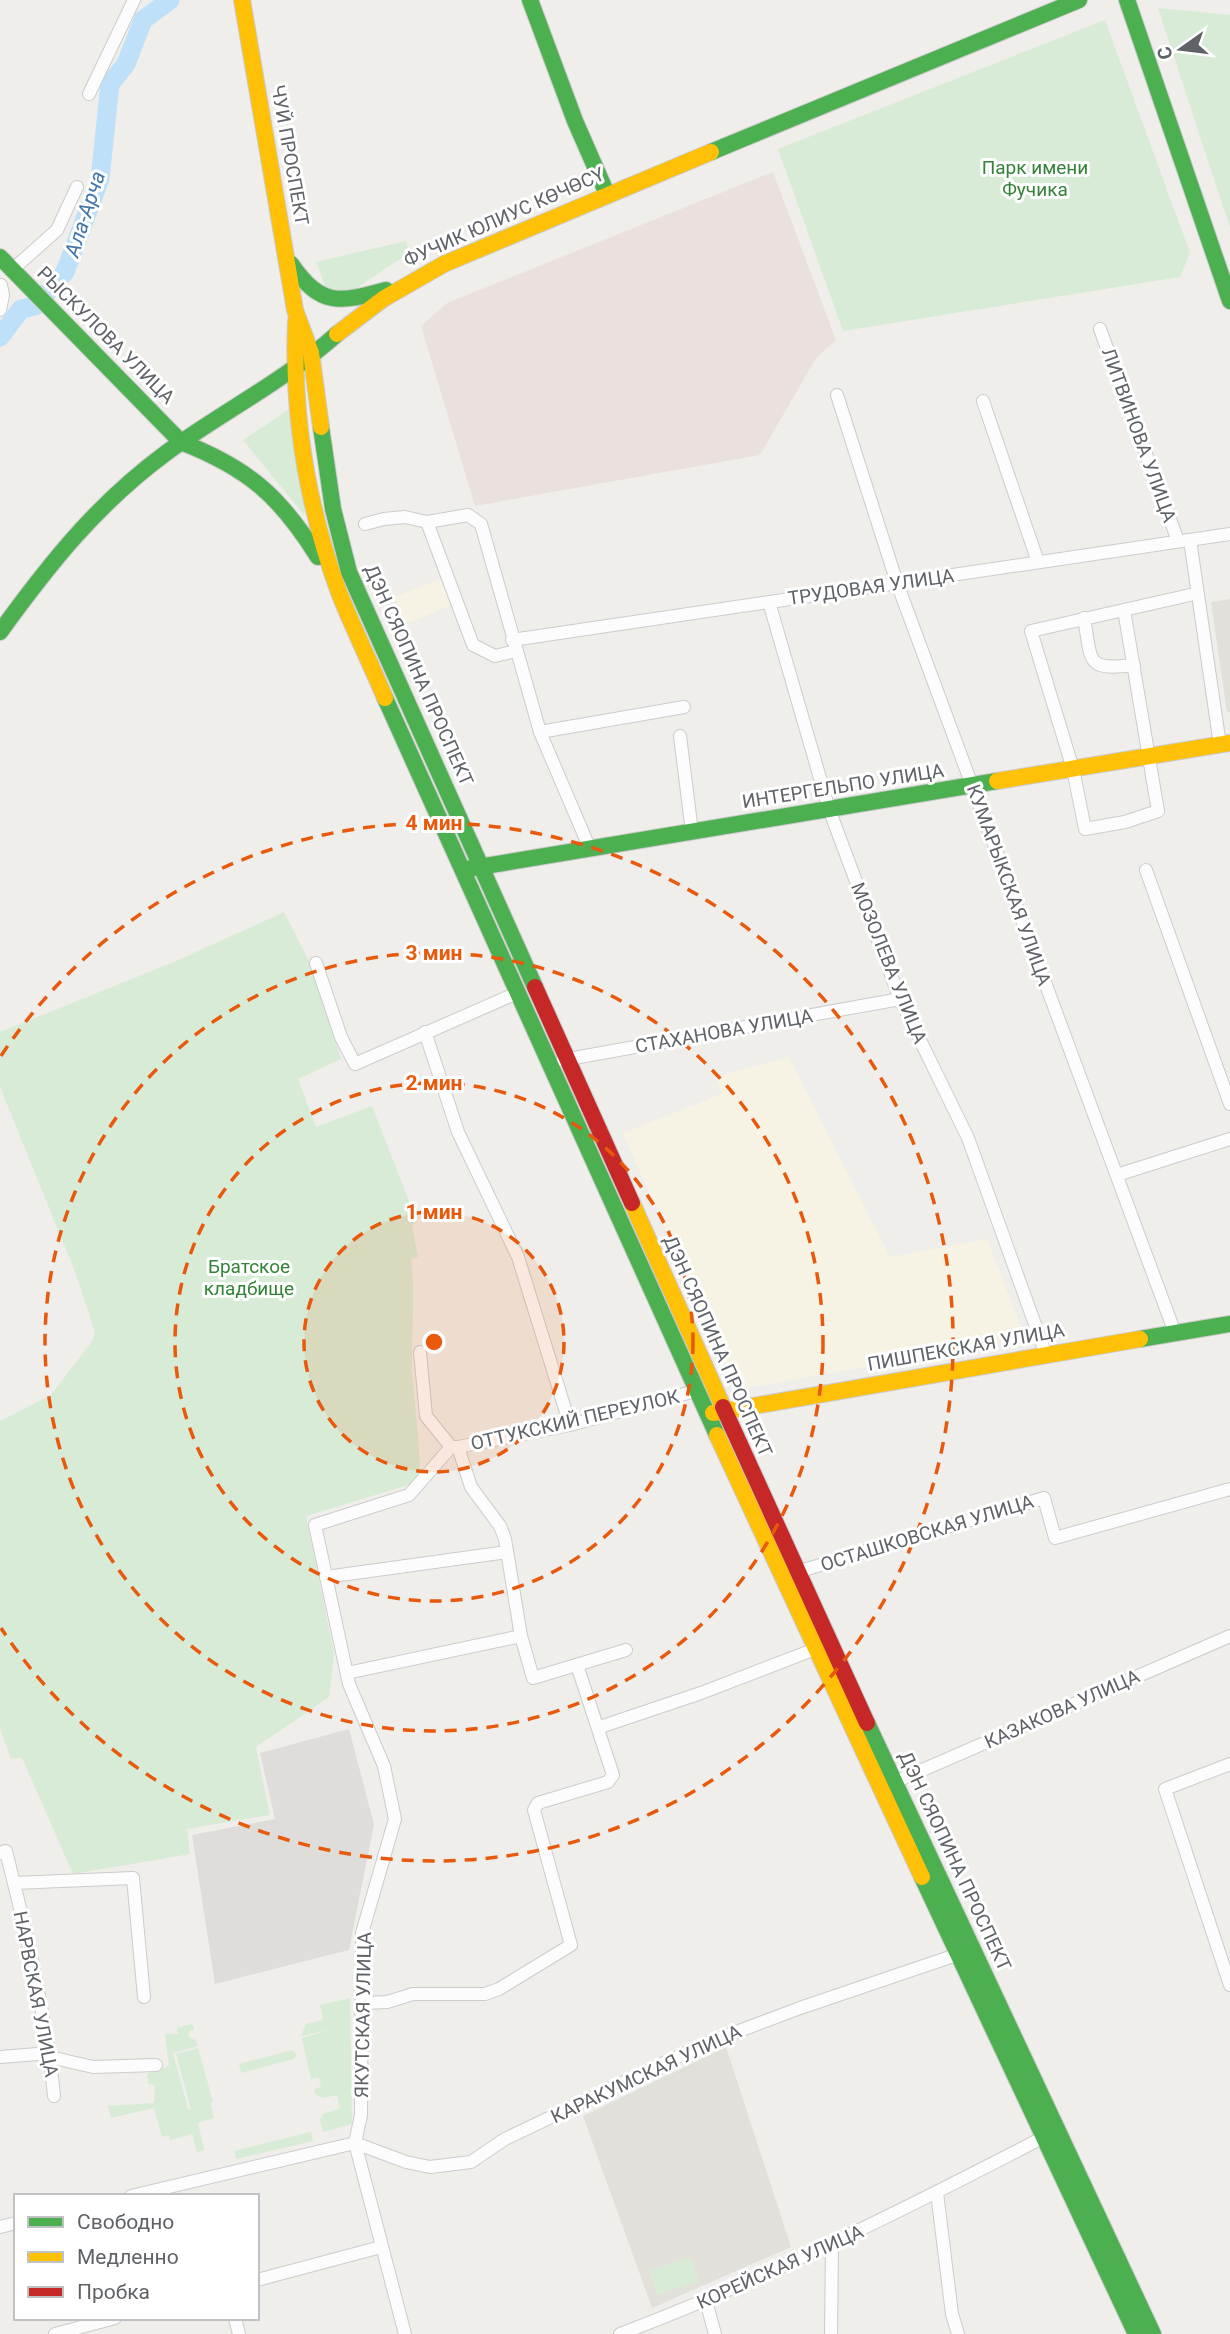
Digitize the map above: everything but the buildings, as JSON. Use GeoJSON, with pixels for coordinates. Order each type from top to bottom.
{"type":"FeatureCollection","features":[{"type":"Feature","properties":{"kind":"main road","name":"ЧУЙ ПРОСПЕКТ"},"geometry":{"type":"LineString","coordinates":[[242,0],[296,316],[311,353]]}},
{"type":"Feature","properties":{"kind":"main road"},"geometry":{"type":"LineString","coordinates":[[530,0],[575,121],[607,194]]}},
{"type":"Feature","properties":{"kind":"main road","name":"ФУЧИК ЮЛИУС КӨЧӨСҮ"},"geometry":{"type":"LineString","coordinates":[[0,632],[50,562],[87,520],[181,442],[311,353],[401,286],[432,268],[607,194],[1079,0]]}},
{"type":"Feature","properties":{"kind":"main road"},"geometry":{"type":"LineString","coordinates":[[1127,0],[1230,301]]}},
{"type":"Feature","properties":{"kind":"main road","name":"РЫСКУЛОВА УЛИЦА"},"geometry":{"type":"LineString","coordinates":[[0,257],[181,442]]}},
{"type":"Feature","properties":{"kind":"main road"},"geometry":{"type":"LineString","coordinates":[[287,259],[305,286],[322,299],[343,301],[401,286]]}},
{"type":"Feature","properties":{"kind":"main road","name":"ЧУЙ ПРОСПЕКТ"},"geometry":{"type":"LineString","coordinates":[[292,366],[296,316]]}},
{"type":"Feature","properties":{"kind":"main road","name":"ДЭН СЯОПИНА ПРОСПЕКТ"},"geometry":{"type":"LineString","coordinates":[[311,353],[333,509],[349,572],[482,866],[717,1412],[824,1645],[1153,2334]]}},
{"type":"Feature","properties":{"kind":"main road","name":"ДЭН СЯОПИНА ПРОСПЕКТ"},"geometry":{"type":"LineString","coordinates":[[292,366],[315,519],[339,592],[547,1062],[699,1390],[717,1412],[797,1572],[824,1645],[895,1782],[971,1951],[1044,2137],[1136,2334]]}},
{"type":"Feature","properties":{"kind":"main road"},"geometry":{"type":"LineString","coordinates":[[181,442],[227,460],[265,485],[297,524],[339,592]]}},
{"type":"Feature","properties":{"kind":"main road","name":"ИНТЕРГЕЛЬПО УЛИЦА"},"geometry":{"type":"LineString","coordinates":[[463,870],[1225,744]]}},
{"type":"Feature","properties":{"kind":"main road","name":"ПИШПЕКСКАЯ УЛИЦА"},"geometry":{"type":"LineString","coordinates":[[717,1412],[1230,1324]]}},
{"type":"Feature","properties":{"kind":"street"},"geometry":{"type":"LineString","coordinates":[[89,94],[134,0]]}},
{"type":"Feature","properties":{"kind":"street"},"geometry":{"type":"LineString","coordinates":[[0,310],[3,295],[0,285],[17,275],[57,230],[77,187]]}},
{"type":"Feature","properties":{"kind":"street","name":"ЛИТВИНОВА УЛИЦА"},"geometry":{"type":"LineString","coordinates":[[1100,329],[1184,541],[1225,744]]}},
{"type":"Feature","properties":{"kind":"street","name":"КУМАРЫКСКАЯ УЛИЦА"},"geometry":{"type":"LineString","coordinates":[[837,395],[897,583],[1175,1333]]}},
{"type":"Feature","properties":{"kind":"street"},"geometry":{"type":"LineString","coordinates":[[983,401],[1038,562]]}},
{"type":"Feature","properties":{"kind":"street"},"geometry":{"type":"LineString","coordinates":[[365,524],[405,517],[427,522],[468,515],[481,524],[540,732],[590,849]]}},
{"type":"Feature","properties":{"kind":"street","name":"ТРУДОВАЯ УЛИЦА"},"geometry":{"type":"LineString","coordinates":[[427,522],[473,645],[495,656],[514,645],[769,602],[1230,534]]}},
{"type":"Feature","properties":{"kind":"street"},"geometry":{"type":"LineString","coordinates":[[1124,610],[1158,811],[1125,822],[1085,829],[1073,769],[1030,637],[1035,628],[1190,595]]}},
{"type":"Feature","properties":{"kind":"street","name":"МОЗОЛЕВА УЛИЦА"},"geometry":{"type":"LineString","coordinates":[[769,602],[829,809],[900,999],[968,1138],[1046,1355]]}},
{"type":"Feature","properties":{"kind":"street"},"geometry":{"type":"LineString","coordinates":[[1083,618],[1090,656],[1096,664],[1102,669],[1134,666]]}},
{"type":"Feature","properties":{"kind":"street"},"geometry":{"type":"LineString","coordinates":[[540,732],[684,707]]}},
{"type":"Feature","properties":{"kind":"street"},"geometry":{"type":"LineString","coordinates":[[680,736],[692,832]]}},
{"type":"Feature","properties":{"kind":"street"},"geometry":{"type":"LineString","coordinates":[[1146,870],[1230,1104]]}},
{"type":"Feature","properties":{"kind":"street"},"geometry":{"type":"LineString","coordinates":[[316,963],[341,1037],[355,1064],[517,993]]}},
{"type":"Feature","properties":{"kind":"street","name":"СТАХАНОВА УЛИЦА"},"geometry":{"type":"LineString","coordinates":[[547,1062],[900,999]]}},
{"type":"Feature","properties":{"kind":"street"},"geometry":{"type":"LineString","coordinates":[[425,1032],[458,1132],[518,1257],[570,1425]]}},
{"type":"Feature","properties":{"kind":"street"},"geometry":{"type":"LineString","coordinates":[[1117,1175],[1230,1139]]}},
{"type":"Feature","properties":{"kind":"street"},"geometry":{"type":"LineString","coordinates":[[420,1352],[426,1416],[455,1447]]}},
{"type":"Feature","properties":{"kind":"street","name":"ОТТУКСКИЙ ПЕРЕУЛОК"},"geometry":{"type":"LineString","coordinates":[[626,1650],[533,1678],[521,1636],[500,1526],[471,1487],[455,1447],[570,1425],[699,1390]]}},
{"type":"Feature","properties":{"kind":"street","name":"ЯКУТСКАЯ УЛИЦА"},"geometry":{"type":"LineString","coordinates":[[355,2143],[361,2115],[362,1933],[395,1819],[384,1766],[347,1673],[315,1525],[409,1494],[455,1447]]}},
{"type":"Feature","properties":{"kind":"street","name":"ОСТАШКОВСКАЯ УЛИЦА"},"geometry":{"type":"LineString","coordinates":[[797,1572],[1044,1498],[1055,1538],[1230,1489]]}},
{"type":"Feature","properties":{"kind":"street"},"geometry":{"type":"LineString","coordinates":[[326,1577],[507,1552]]}},
{"type":"Feature","properties":{"kind":"street"},"geometry":{"type":"LineString","coordinates":[[347,1673],[521,1636]]}},
{"type":"Feature","properties":{"kind":"street","name":"КАЗАКОВА УЛИЦА"},"geometry":{"type":"LineString","coordinates":[[895,1782],[1230,1636]]}},
{"type":"Feature","properties":{"kind":"street"},"geometry":{"type":"LineString","coordinates":[[600,1727],[824,1645]]}},
{"type":"Feature","properties":{"kind":"street"},"geometry":{"type":"LineString","coordinates":[[363,2003],[387,2002],[431,1992],[485,1994],[499,1989],[572,1945],[534,1810],[538,1803],[608,1782],[613,1775],[600,1727],[577,1665]]}},
{"type":"Feature","properties":{"kind":"street"},"geometry":{"type":"LineString","coordinates":[[1230,1764],[1164,1789],[1230,1985]]}},
{"type":"Feature","properties":{"kind":"street","name":"НАРВСКАЯ УЛИЦА"},"geometry":{"type":"LineString","coordinates":[[3,1852],[14,1883],[51,2058],[54,2096]]}},
{"type":"Feature","properties":{"kind":"street"},"geometry":{"type":"LineString","coordinates":[[14,1883],[133,1878],[144,1997]]}},
{"type":"Feature","properties":{"kind":"street","name":"КАРАКУМСКАЯ УЛИЦА"},"geometry":{"type":"LineString","coordinates":[[355,2143],[406,2162],[430,2167],[471,2162],[505,2139],[702,2045],[800,2008],[971,1951]]}},
{"type":"Feature","properties":{"kind":"street"},"geometry":{"type":"LineString","coordinates":[[0,2056],[37,2054],[93,2067],[156,2065]]}},
{"type":"Feature","properties":{"kind":"street","name":"КОРЕЙСКАЯ УЛИЦА"},"geometry":{"type":"LineString","coordinates":[[620,2334],[706,2301],[832,2245],[1044,2137]]}},
{"type":"Feature","properties":{"kind":"street"},"geometry":{"type":"LineString","coordinates":[[139,2194],[355,2143],[405,2334]]}},
{"type":"Feature","properties":{"kind":"street"},"geometry":{"type":"LineString","coordinates":[[937,2193],[952,2314],[958,2334]]}},
{"type":"Feature","properties":{"kind":"street"},"geometry":{"type":"LineString","coordinates":[[831,2334],[832,2245]]}},
{"type":"Feature","properties":{"kind":"street"},"geometry":{"type":"LineString","coordinates":[[259,2279],[381,2247]]}},
{"type":"Feature","properties":{"kind":"street"},"geometry":{"type":"LineString","coordinates":[[706,2301],[715,2334]]}},
{"type":"Feature","properties":{"kind":"street"},"geometry":{"type":"LineString","coordinates":[[63,2333],[108,2320]]}},
{"type":"Feature","properties":{"kind":"shaded area"},"geometry":{"type":"Polygon","coordinates":[[[773,172],[836,340],[816,358],[760,455],[475,506],[421,326],[447,303],[773,172]]]}},
{"type":"Feature","properties":{"kind":"shaded area"},"geometry":{"type":"Polygon","coordinates":[[[440,579],[451,605],[406,624],[395,597],[440,579]]]}},
{"type":"Feature","properties":{"kind":"shaded area"},"geometry":{"type":"Polygon","coordinates":[[[1230,599],[1230,712],[1227,712],[1211,602],[1230,599]]]}},
{"type":"Feature","properties":{"kind":"shaded area"},"geometry":{"type":"Polygon","coordinates":[[[789,1057],[890,1257],[987,1239],[1025,1338],[736,1390],[623,1133],[722,1094],[716,1077],[789,1057]]]}},
{"type":"Feature","properties":{"kind":"shaded area"},"geometry":{"type":"Polygon","coordinates":[[[349,1729],[374,1824],[349,1950],[215,1984],[192,1835],[275,1819],[260,1753],[349,1729]]]}},
{"type":"Feature","properties":{"kind":"shaded area"},"geometry":{"type":"Polygon","coordinates":[[[726,2047],[791,2247],[652,2308],[583,2116],[726,2047]]]}},
{"type":"Feature","properties":{"kind":"green space"},"geometry":{"type":"Polygon","coordinates":[[[1158,8],[1230,15],[1230,228],[1158,8]]]}},
{"type":"Feature","properties":{"kind":"green space","name":"Парк имени Фучика"},"geometry":{"type":"Polygon","coordinates":[[[1105,20],[1190,253],[1180,277],[843,331],[778,149],[1105,20]]]}},
{"type":"Feature","properties":{"kind":"green space"},"geometry":{"type":"Polygon","coordinates":[[[406,241],[409,253],[346,295],[327,290],[316,262],[406,241]]]}},
{"type":"Feature","properties":{"kind":"green space"},"geometry":{"type":"Polygon","coordinates":[[[291,408],[305,511],[304,515],[243,440],[291,408]]]}},
{"type":"Feature","properties":{"kind":"green space","name":"Братское кладбище"},"geometry":{"type":"Polygon","coordinates":[[[284,912],[315,973],[341,1059],[298,1079],[316,1127],[372,1106],[417,1222],[412,1225],[418,1257],[411,1259],[412,1368],[420,1477],[412,1484],[306,1516],[334,1653],[329,1697],[256,1747],[270,1815],[187,1829],[190,1854],[73,1874],[22,1758],[11,1759],[0,1728],[0,1421],[51,1395],[93,1340],[95,1333],[76,1274],[0,1087],[0,1032],[174,962],[284,912]]]}},
{"type":"Feature","properties":{"kind":"green space"},"geometry":{"type":"Polygon","coordinates":[[[350,1998],[352,2124],[323,2132],[320,2119],[323,2114],[340,2108],[337,2095],[323,2098],[315,2094],[314,2089],[321,2087],[319,2078],[311,2079],[302,2038],[330,2030],[301,2036],[306,2024],[323,2020],[320,2005],[350,1998]]]}},
{"type":"Feature","properties":{"kind":"green space"},"geometry":{"type":"Polygon","coordinates":[[[192,2024],[194,2029],[189,2032],[189,2037],[196,2040],[198,2046],[173,2053],[188,2109],[191,2109],[176,2054],[198,2048],[213,2102],[210,2103],[214,2118],[198,2123],[204,2150],[197,2152],[192,2134],[170,2140],[169,2135],[162,2137],[154,2108],[111,2118],[108,2106],[154,2103],[155,2085],[148,2084],[147,2074],[169,2066],[165,2034],[178,2034],[177,2028],[192,2024]]]}},
{"type":"Feature","properties":{"kind":"green space"},"geometry":{"type":"Polygon","coordinates":[[[293,2050],[297,2054],[294,2059],[241,2073],[239,2064],[293,2050]]]}},
{"type":"Feature","properties":{"kind":"green space"},"geometry":{"type":"Polygon","coordinates":[[[311,2132],[313,2141],[236,2159],[234,2151],[311,2132]]]}},
{"type":"Feature","properties":{"kind":"green space"},"geometry":{"type":"Polygon","coordinates":[[[690,2257],[699,2281],[657,2295],[649,2271],[690,2257]]]}},
{"type":"Feature","properties":{"kind":"waterway","name":"Ала-Арча"},"geometry":{"type":"LineString","coordinates":[[0,337],[21,309],[35,306],[65,272],[100,179],[110,84],[126,64],[143,20],[170,0]]}},
{"type":"Feature","properties":{"kind":"traffic: fast"},"geometry":{"type":"LineString","coordinates":[[530,0],[575,121],[607,194]]}},
{"type":"Feature","properties":{"kind":"traffic: fast"},"geometry":{"type":"LineString","coordinates":[[711,152],[1079,0]]}},
{"type":"Feature","properties":{"kind":"traffic: fast"},"geometry":{"type":"LineString","coordinates":[[1127,0],[1230,301]]}},
{"type":"Feature","properties":{"kind":"traffic: fast"},"geometry":{"type":"LineString","coordinates":[[0,257],[181,442]]}},
{"type":"Feature","properties":{"kind":"traffic: fast"},"geometry":{"type":"LineString","coordinates":[[291,264],[312,288],[332,298],[343,299],[386,290]]}},
{"type":"Feature","properties":{"kind":"traffic: fast"},"geometry":{"type":"LineString","coordinates":[[0,632],[56,558],[118,493],[166,453],[297,366],[337,334]]}},
{"type":"Feature","properties":{"kind":"traffic: fast"},"geometry":{"type":"LineString","coordinates":[[321,427],[333,509],[349,572],[535,987]]}},
{"type":"Feature","properties":{"kind":"traffic: fast"},"geometry":{"type":"LineString","coordinates":[[181,442],[225,462],[260,486],[290,517],[318,557]]}},
{"type":"Feature","properties":{"kind":"traffic: fast"},"geometry":{"type":"LineString","coordinates":[[385,698],[717,1435]]}},
{"type":"Feature","properties":{"kind":"traffic: fast"},"geometry":{"type":"LineString","coordinates":[[467,869],[997,781]]}},
{"type":"Feature","properties":{"kind":"traffic: fast"},"geometry":{"type":"LineString","coordinates":[[1140,1339],[1230,1324]]}},
{"type":"Feature","properties":{"kind":"traffic: fast"},"geometry":{"type":"LineString","coordinates":[[867,1723],[1153,2334]]}},
{"type":"Feature","properties":{"kind":"traffic: fast"},"geometry":{"type":"LineString","coordinates":[[922,1877],[1136,2334]]}},
{"type":"Feature","properties":{"kind":"traffic: slow"},"geometry":{"type":"LineString","coordinates":[[242,0],[295,310],[311,353],[321,427]]}},
{"type":"Feature","properties":{"kind":"traffic: slow"},"geometry":{"type":"LineString","coordinates":[[337,334],[383,299],[444,264],[711,152]]}},
{"type":"Feature","properties":{"kind":"traffic: slow"},"geometry":{"type":"LineString","coordinates":[[296,321],[299,423],[310,491],[338,590],[385,698]]}},
{"type":"Feature","properties":{"kind":"traffic: slow"},"geometry":{"type":"LineString","coordinates":[[997,781],[1230,743]]}},
{"type":"Feature","properties":{"kind":"traffic: slow"},"geometry":{"type":"LineString","coordinates":[[632,1203],[723,1407]]}},
{"type":"Feature","properties":{"kind":"traffic: slow"},"geometry":{"type":"LineString","coordinates":[[713,1413],[1140,1339]]}},
{"type":"Feature","properties":{"kind":"traffic: slow"},"geometry":{"type":"LineString","coordinates":[[717,1435],[922,1877]]}},
{"type":"Feature","properties":{"kind":"traffic: jam"},"geometry":{"type":"LineString","coordinates":[[535,987],[632,1203]]}},
{"type":"Feature","properties":{"kind":"traffic: jam"},"geometry":{"type":"LineString","coordinates":[[723,1407],[867,1723]]}}]}
